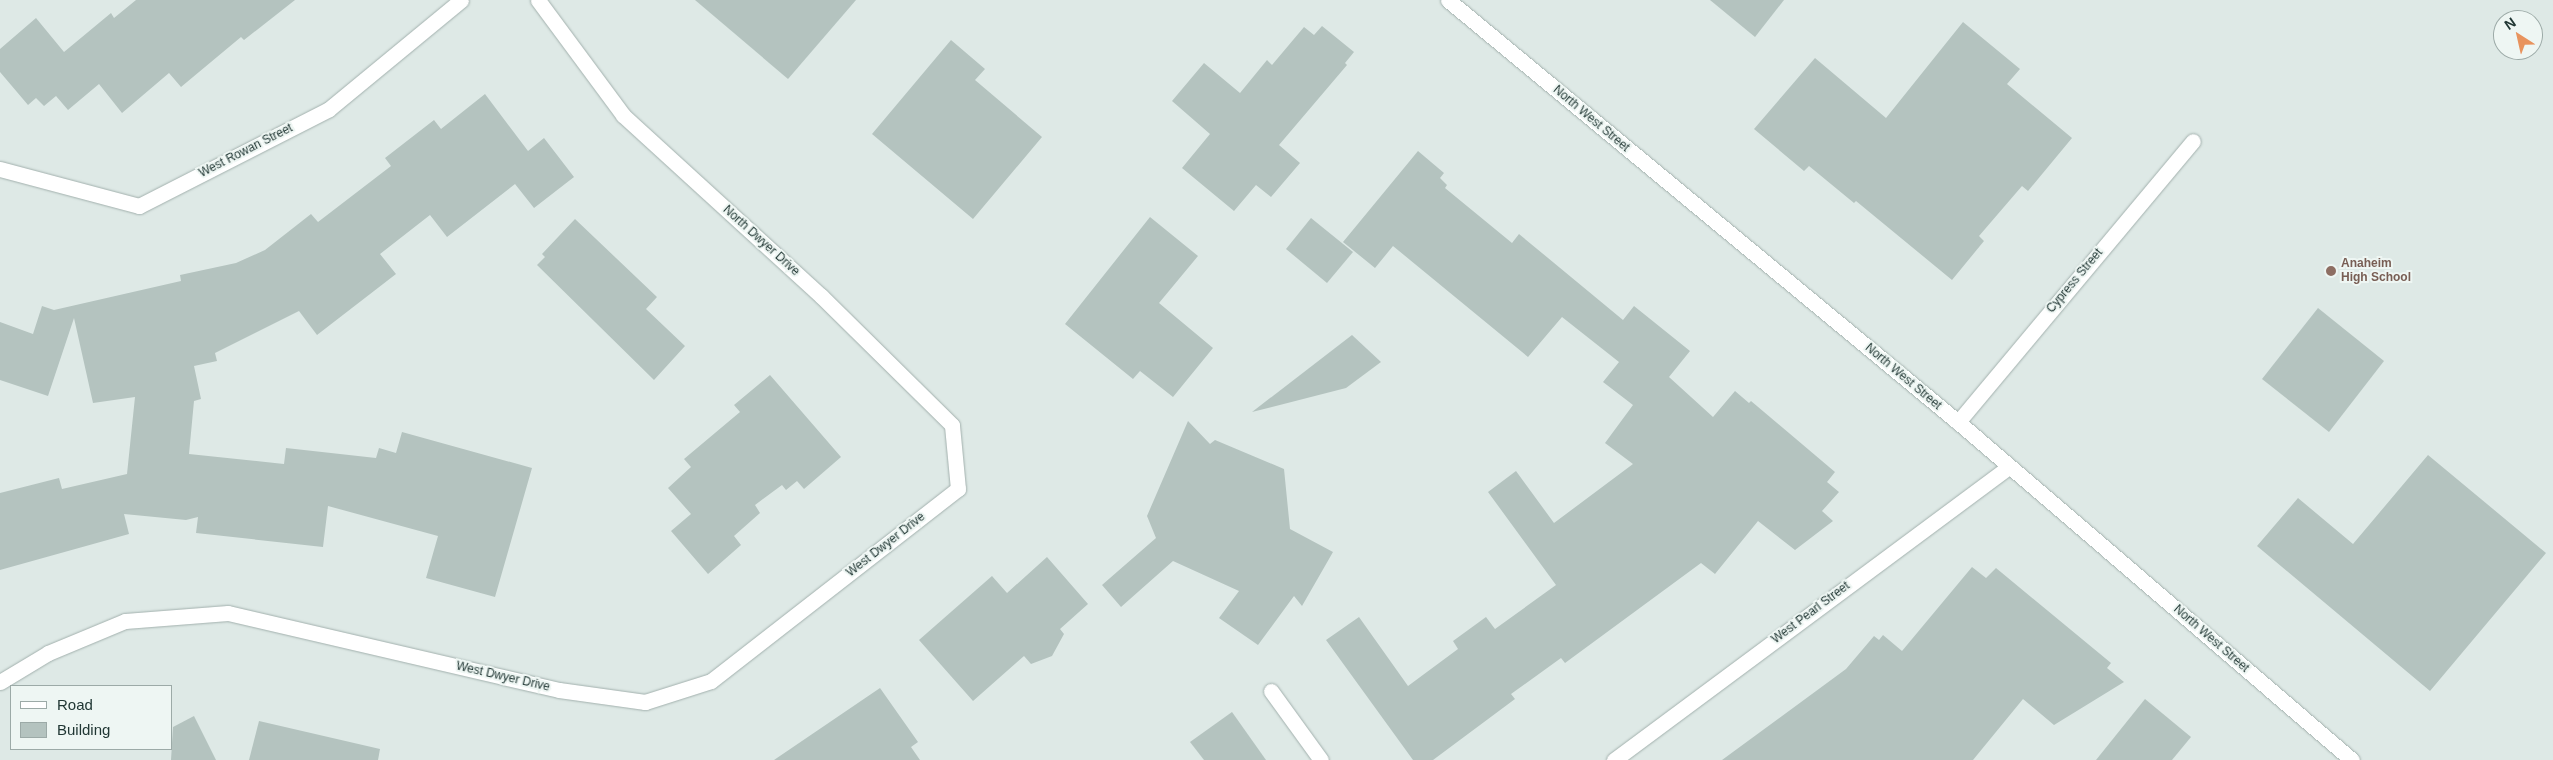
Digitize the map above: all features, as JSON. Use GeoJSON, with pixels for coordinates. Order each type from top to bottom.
{"type":"FeatureCollection","features":[{"type":"Feature","properties":{"kind":"street","name":"West Rowan Street"},"geometry":{"type":"LineString","coordinates":[[0,169],[139,206],[329,109],[461,0]]}},
{"type":"Feature","properties":{"kind":"street","name":"North Dwyer Drive"},"geometry":{"type":"LineString","coordinates":[[538,0],[623,115],[821,296],[952,425],[958,490]]}},
{"type":"Feature","properties":{"kind":"street","name":"North West Street"},"geometry":{"type":"LineString","coordinates":[[1448,0],[1958,422],[2352,760]]}},
{"type":"Feature","properties":{"kind":"street","name":"Cypress Street"},"geometry":{"type":"LineString","coordinates":[[1958,422],[2193,140]]}},
{"type":"Feature","properties":{"kind":"street","name":"West Pearl Street"},"geometry":{"type":"LineString","coordinates":[[1614,760],[2009,467]]}},
{"type":"Feature","properties":{"kind":"street","name":"West Dwyer Drive"},"geometry":{"type":"LineString","coordinates":[[0,682],[48,653],[125,621],[228,613],[559,690],[645,702],[711,681],[958,490]]}},
{"type":"Feature","properties":{"kind":"street"},"geometry":{"type":"LineString","coordinates":[[1271,691],[1321,760]]}},
{"type":"Feature","properties":{"kind":"building"},"geometry":{"type":"Polygon","coordinates":[[[136,0],[295,0],[244,40],[241,37],[181,87],[169,73],[122,113],[99,84],[68,110],[56,96],[44,106],[36,98],[28,105],[0,72],[0,49],[36,18],[64,52],[111,13],[114,18],[136,0]]]}},
{"type":"Feature","properties":{"kind":"building"},"geometry":{"type":"Polygon","coordinates":[[[695,0],[856,0],[788,79],[695,0]]]}},
{"type":"Feature","properties":{"kind":"building"},"geometry":{"type":"Polygon","coordinates":[[[1710,0],[1784,0],[1755,37],[1710,0]]]}},
{"type":"Feature","properties":{"kind":"building"},"geometry":{"type":"Polygon","coordinates":[[[1963,22],[2020,69],[2007,84],[2072,138],[2028,191],[2022,186],[1979,236],[1984,241],[1952,280],[1856,201],[1854,203],[1809,166],[1804,171],[1754,129],[1815,58],[1886,118],[1963,22]]]}},
{"type":"Feature","properties":{"kind":"building"},"geometry":{"type":"Polygon","coordinates":[[[1322,26],[1354,52],[1345,63],[1347,65],[1279,145],[1300,163],[1271,197],[1256,185],[1234,211],[1182,168],[1210,134],[1172,101],[1204,63],[1240,93],[1267,60],[1272,65],[1304,27],[1314,35],[1322,26]]]}},
{"type":"Feature","properties":{"kind":"building"},"geometry":{"type":"Polygon","coordinates":[[[951,40],[985,69],[975,80],[1042,137],[973,219],[872,134],[951,40]]]}},
{"type":"Feature","properties":{"kind":"building"},"geometry":{"type":"Polygon","coordinates":[[[485,94],[528,151],[544,138],[574,177],[534,208],[515,184],[447,237],[430,215],[380,254],[396,274],[317,335],[299,311],[215,353],[217,361],[194,366],[201,399],[194,401],[189,454],[284,464],[286,448],[376,458],[379,448],[396,453],[402,432],[532,468],[495,597],[426,578],[438,536],[328,506],[323,547],[196,533],[198,517],[186,520],[124,514],[129,534],[0,570],[0,493],[59,478],[62,489],[127,474],[135,397],[93,403],[74,318],[48,396],[0,380],[0,322],[33,334],[42,306],[54,310],[181,281],[180,275],[236,263],[265,250],[311,214],[318,222],[391,166],[385,158],[434,120],[441,129],[485,94]]]}},
{"type":"Feature","properties":{"kind":"building"},"geometry":{"type":"Polygon","coordinates":[[[1418,151],[1444,173],[1440,178],[1447,185],[1445,188],[1512,243],[1519,234],[1623,320],[1634,306],[1690,351],[1669,377],[1713,417],[1735,391],[1749,403],[1751,401],[1835,472],[1827,482],[1839,492],[1822,511],[1833,521],[1795,550],[1758,521],[1715,574],[1701,563],[1565,663],[1561,658],[1511,694],[1515,699],[1433,760],[1413,760],[1326,640],[1359,617],[1408,686],[1458,649],[1453,641],[1486,617],[1495,629],[1556,585],[1488,492],[1516,471],[1554,523],[1633,464],[1605,443],[1633,405],[1603,382],[1619,362],[1562,317],[1528,357],[1393,246],[1375,268],[1343,242],[1418,151]]]}},
{"type":"Feature","properties":{"kind":"building"},"geometry":{"type":"Polygon","coordinates":[[[1150,217],[1198,256],[1159,303],[1213,348],[1173,397],[1140,371],[1133,379],[1065,324],[1150,217]]]}},
{"type":"Feature","properties":{"kind":"building"},"geometry":{"type":"Polygon","coordinates":[[[1311,218],[1353,252],[1327,283],[1286,249],[1311,218]]]}},
{"type":"Feature","properties":{"kind":"building"},"geometry":{"type":"Polygon","coordinates":[[[575,219],[657,297],[646,309],[685,346],[654,380],[537,265],[545,257],[542,254],[575,219]]]}},
{"type":"Feature","properties":{"kind":"building"},"geometry":{"type":"Polygon","coordinates":[[[2318,308],[2384,361],[2329,432],[2262,379],[2318,308]]]}},
{"type":"Feature","properties":{"kind":"building"},"geometry":{"type":"Polygon","coordinates":[[[1352,335],[1381,362],[1346,388],[1252,412],[1352,335]]]}},
{"type":"Feature","properties":{"kind":"building"},"geometry":{"type":"Polygon","coordinates":[[[770,375],[841,457],[804,489],[797,481],[786,490],[782,485],[755,505],[760,513],[734,536],[741,545],[708,574],[671,531],[691,514],[668,488],[691,467],[684,459],[740,412],[734,405],[770,375]]]}},
{"type":"Feature","properties":{"kind":"building"},"geometry":{"type":"Polygon","coordinates":[[[1188,421],[1210,444],[1215,440],[1284,469],[1290,529],[1333,552],[1302,606],[1294,596],[1258,645],[1219,618],[1239,591],[1173,561],[1121,607],[1102,585],[1156,538],[1147,516],[1188,421]]]}},
{"type":"Feature","properties":{"kind":"building"},"geometry":{"type":"Polygon","coordinates":[[[2428,455],[2546,553],[2430,691],[2257,546],[2298,498],[2353,544],[2428,455]]]}},
{"type":"Feature","properties":{"kind":"building"},"geometry":{"type":"Polygon","coordinates":[[[1047,557],[1088,604],[1060,629],[1064,634],[1052,656],[1031,664],[1024,656],[973,701],[919,640],[992,576],[1007,593],[1047,557]]]}},
{"type":"Feature","properties":{"kind":"building"},"geometry":{"type":"Polygon","coordinates":[[[1972,567],[1986,578],[1996,568],[2111,663],[2107,668],[2124,682],[2054,725],[2023,699],[1973,760],[1722,760],[1846,669],[1874,636],[1879,640],[1883,635],[1902,651],[1972,567]]]}},
{"type":"Feature","properties":{"kind":"building"},"geometry":{"type":"Polygon","coordinates":[[[880,688],[918,742],[911,747],[920,760],[774,760],[880,688]]]}},
{"type":"Feature","properties":{"kind":"building"},"geometry":{"type":"Polygon","coordinates":[[[2145,699],[2191,737],[2172,760],[2096,760],[2145,699]]]}},
{"type":"Feature","properties":{"kind":"building"},"geometry":{"type":"Polygon","coordinates":[[[1232,712],[1266,760],[1204,760],[1190,742],[1232,712]]]}},
{"type":"Feature","properties":{"kind":"building"},"geometry":{"type":"Polygon","coordinates":[[[194,716],[216,760],[171,760],[173,727],[194,716]]]}},
{"type":"Feature","properties":{"kind":"building"},"geometry":{"type":"Polygon","coordinates":[[[259,721],[380,749],[378,760],[249,760],[259,721]]]}},
{"type":"Feature","properties":{"kind":"place","name":"Anaheim High School"},"geometry":{"type":"Point","coordinates":[2331,271]}}]}
